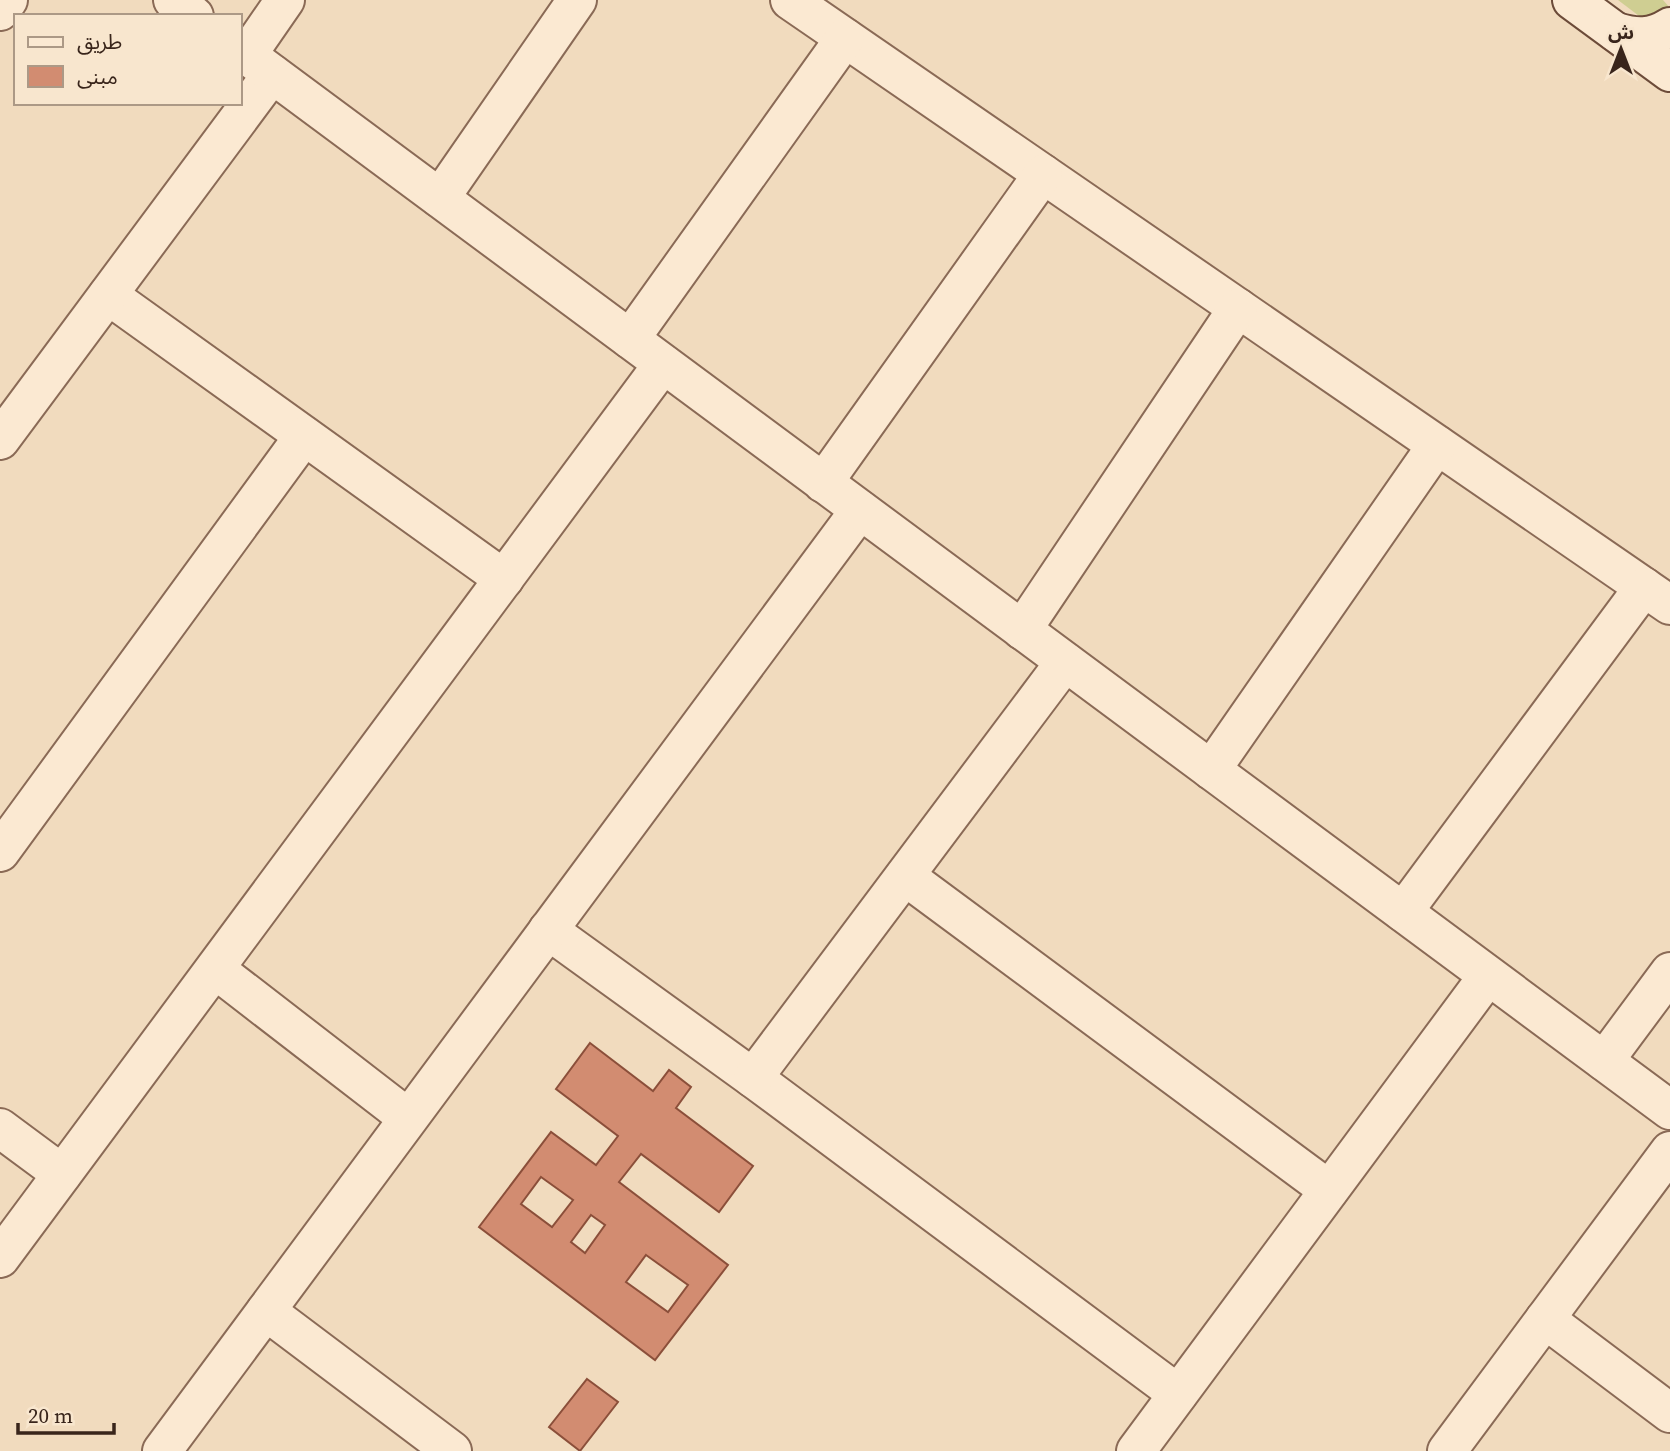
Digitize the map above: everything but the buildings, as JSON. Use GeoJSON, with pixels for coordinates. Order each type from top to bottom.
{"type":"FeatureCollection","features":[{"type":"Feature","properties":{"kind":"street"},"geometry":{"type":"LineString","coordinates":[[0,11],[8,0]]}},
{"type":"Feature","properties":{"kind":"street"},"geometry":{"type":"LineString","coordinates":[[173,0],[191,14]]}},
{"type":"Feature","properties":{"kind":"street"},"geometry":{"type":"LineString","coordinates":[[242,78],[285,0]]}},
{"type":"Feature","properties":{"kind":"street"},"geometry":{"type":"LineString","coordinates":[[440,198],[577,0]]}},
{"type":"Feature","properties":{"kind":"street"},"geometry":{"type":"LineString","coordinates":[[790,0],[1657,596],[1403,912]]}},
{"type":"Feature","properties":{"kind":"street"},"geometry":{"type":"LineString","coordinates":[[1572,0],[1670,72]]}},
{"type":"Feature","properties":{"kind":"street"},"geometry":{"type":"LineString","coordinates":[[1616,32],[1645,38],[1660,34],[1670,27]]}},
{"type":"Feature","properties":{"kind":"street"},"geometry":{"type":"LineString","coordinates":[[630,339],[845,38]]}},
{"type":"Feature","properties":{"kind":"street"},"geometry":{"type":"LineString","coordinates":[[253,60],[1670,1110]]}},
{"type":"Feature","properties":{"kind":"street"},"geometry":{"type":"LineString","coordinates":[[0,440],[108,295],[225,105]]}},
{"type":"Feature","properties":{"kind":"street"},"geometry":{"type":"LineString","coordinates":[[823,482],[1043,174]]}},
{"type":"Feature","properties":{"kind":"street"},"geometry":{"type":"LineString","coordinates":[[108,295],[504,579]]}},
{"type":"Feature","properties":{"kind":"street"},"geometry":{"type":"LineString","coordinates":[[1022,629],[1238,308]]}},
{"type":"Feature","properties":{"kind":"street"},"geometry":{"type":"LineString","coordinates":[[0,1258],[663,364]]}},
{"type":"Feature","properties":{"kind":"street"},"geometry":{"type":"LineString","coordinates":[[0,852],[304,436]]}},
{"type":"Feature","properties":{"kind":"street"},"geometry":{"type":"LineString","coordinates":[[1211,770],[1437,444]]}},
{"type":"Feature","properties":{"kind":"street"},"geometry":{"type":"LineString","coordinates":[[162,1451],[860,510]]}},
{"type":"Feature","properties":{"kind":"street"},"geometry":{"type":"LineString","coordinates":[[753,1078],[1065,662]]}},
{"type":"Feature","properties":{"kind":"street"},"geometry":{"type":"LineString","coordinates":[[905,876],[1329,1190]]}},
{"type":"Feature","properties":{"kind":"street"},"geometry":{"type":"LineString","coordinates":[[548,930],[753,1078],[1178,1394]]}},
{"type":"Feature","properties":{"kind":"street"},"geometry":{"type":"LineString","coordinates":[[215,969],[408,1118]]}},
{"type":"Feature","properties":{"kind":"street"},"geometry":{"type":"LineString","coordinates":[[1604,1061],[1670,972]]}},
{"type":"Feature","properties":{"kind":"street"},"geometry":{"type":"LineString","coordinates":[[1136,1451],[1488,975]]}},
{"type":"Feature","properties":{"kind":"street"},"geometry":{"type":"LineString","coordinates":[[0,1128],[62,1174]]}},
{"type":"Feature","properties":{"kind":"street"},"geometry":{"type":"LineString","coordinates":[[1447,1451],[1670,1151]]}},
{"type":"Feature","properties":{"kind":"street"},"geometry":{"type":"LineString","coordinates":[[266,1311],[452,1451]]}},
{"type":"Feature","properties":{"kind":"street"},"geometry":{"type":"LineString","coordinates":[[1545,1319],[1670,1413]]}},
{"type":"Feature","properties":{"kind":"shaded area"},"geometry":{"type":"Polygon","coordinates":[[[1618,0],[1663,0],[1670,8],[1647,22],[1618,0]]]}}]}
